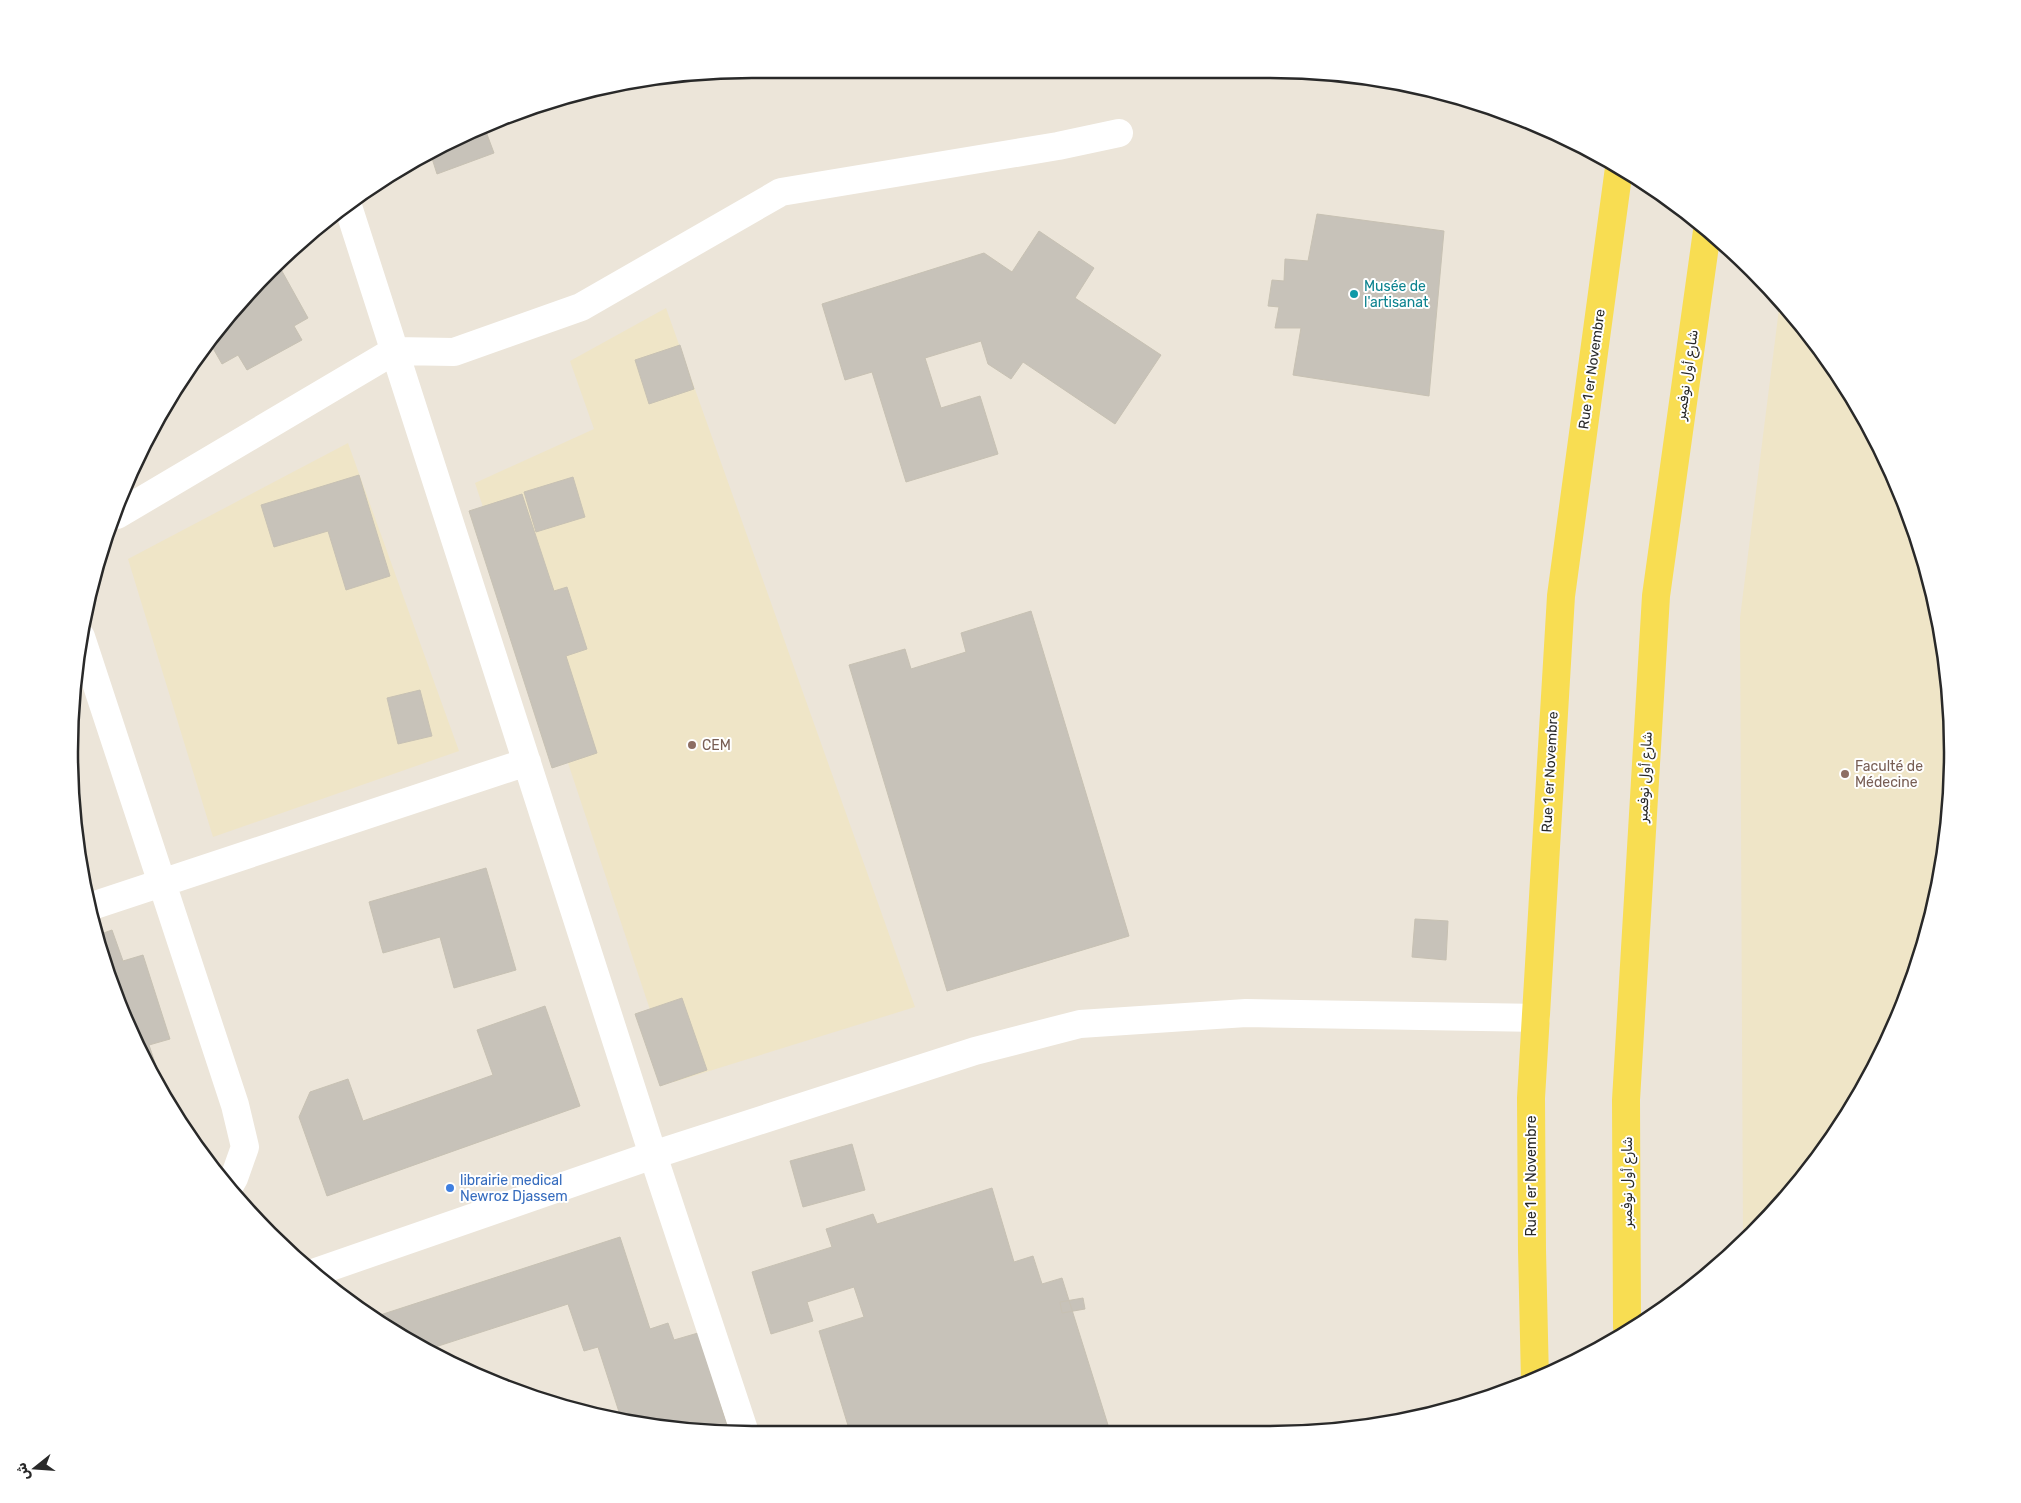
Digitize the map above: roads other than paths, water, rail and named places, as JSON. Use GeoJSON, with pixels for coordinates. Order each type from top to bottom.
{"type":"FeatureCollection","features":[{"type":"Feature","properties":{"kind":"main road","name":"Rue 1 er Novembre"},"geometry":{"type":"LineString","coordinates":[[1535,1371],[1531,1098],[1561,596],[1618,175]]}},
{"type":"Feature","properties":{"kind":"main road","name":"شارع أول نوفمبر"},"geometry":{"type":"LineString","coordinates":[[1627,1322],[1626,1100],[1656,596],[1706,238]]}},
{"type":"Feature","properties":{"kind":"street"},"geometry":{"type":"LineString","coordinates":[[122,512],[394,351],[454,352],[581,307],[781,192],[1058,146],[1119,133]]}},
{"type":"Feature","properties":{"kind":"street"},"geometry":{"type":"LineString","coordinates":[[349,211],[742,1426]]}},
{"type":"Feature","properties":{"kind":"street"},"geometry":{"type":"LineString","coordinates":[[85,650],[235,1105],[245,1146],[232,1181]]}},
{"type":"Feature","properties":{"kind":"street"},"geometry":{"type":"LineString","coordinates":[[95,905],[527,762]]}},
{"type":"Feature","properties":{"kind":"street"},"geometry":{"type":"LineString","coordinates":[[322,1270],[653,1155],[975,1051],[1080,1024],[1246,1013],[1536,1018]]}},
{"type":"Feature","properties":{"kind":"place","name":"Musée de l'artisanat"},"geometry":{"type":"Point","coordinates":[1354,294]}},
{"type":"Feature","properties":{"kind":"place","name":"CEM"},"geometry":{"type":"Point","coordinates":[692,745]}},
{"type":"Feature","properties":{"kind":"place","name":"Faculté de Médecine"},"geometry":{"type":"Point","coordinates":[1845,774]}},
{"type":"Feature","properties":{"kind":"place","name":"librairie medical Newroz Djassem"},"geometry":{"type":"Point","coordinates":[450,1188]}}]}
